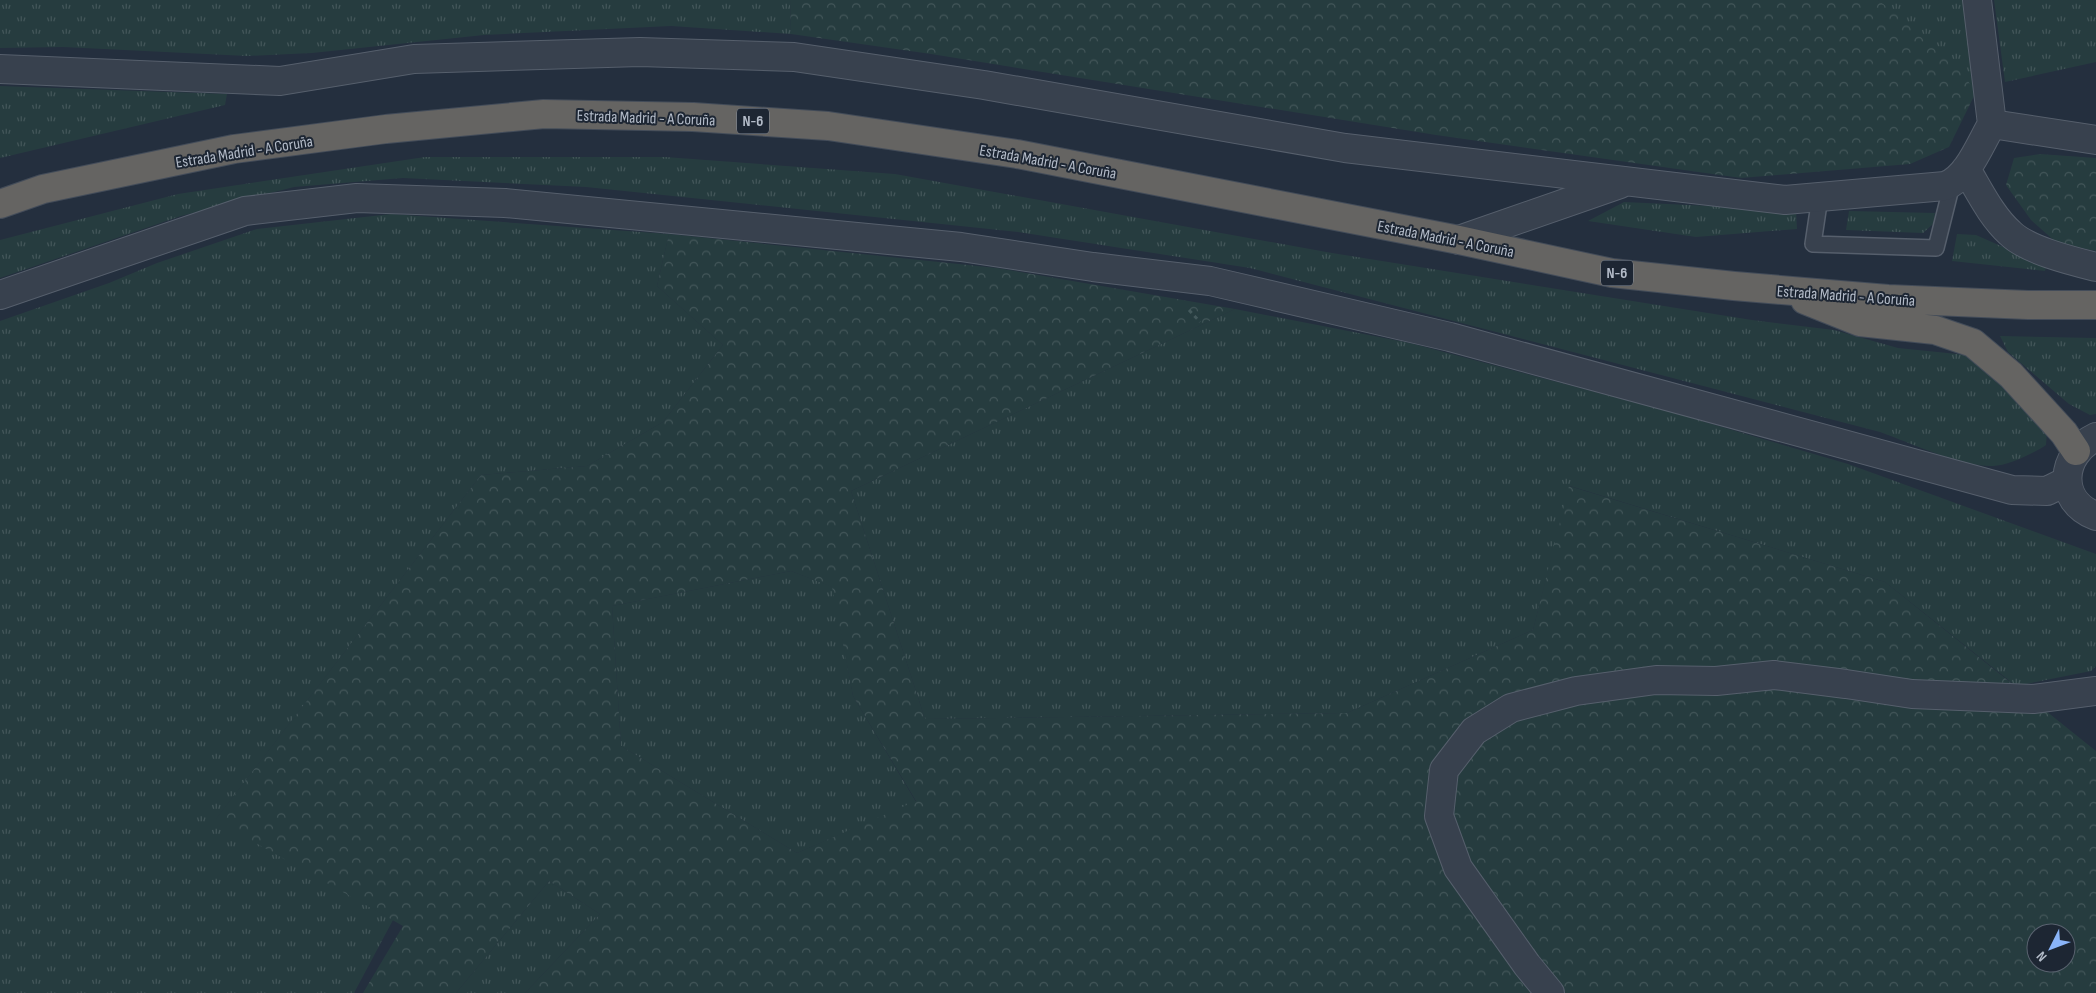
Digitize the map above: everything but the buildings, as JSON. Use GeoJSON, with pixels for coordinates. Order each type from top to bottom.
{"type":"FeatureCollection","features":[{"type":"Feature","properties":{"kind":"highway","name":"Estrada Madrid - A Coruña"},"geometry":{"type":"LineString","coordinates":[[0,204],[43,189],[234,149],[386,130],[544,114],[693,117],[828,126],[1017,154],[1459,240],[1612,273],[1888,299],[2096,305]]}},
{"type":"Feature","properties":{"kind":"highway"},"geometry":{"type":"LineString","coordinates":[[0,193],[43,189]]}},
{"type":"Feature","properties":{"kind":"highway"},"geometry":{"type":"LineString","coordinates":[[1778,290],[1860,322],[1936,330],[1973,343],[2011,375],[2064,433],[2086,444]]}},
{"type":"Feature","properties":{"kind":"street"},"geometry":{"type":"LineString","coordinates":[[0,68],[280,81],[414,59],[640,52],[794,57],[984,85],[1345,148],[1785,200],[1945,186],[1959,176],[1992,124],[1977,0]]}},
{"type":"Feature","properties":{"kind":"street"},"geometry":{"type":"LineString","coordinates":[[1992,124],[2096,140]]}},
{"type":"Feature","properties":{"kind":"street"},"geometry":{"type":"LineString","coordinates":[[1959,176],[1991,210],[2009,233],[2022,242],[2072,261],[2096,267]]}},
{"type":"Feature","properties":{"kind":"street"},"geometry":{"type":"LineString","coordinates":[[1459,240],[1628,181]]}},
{"type":"Feature","properties":{"kind":"street"},"geometry":{"type":"LineString","coordinates":[[0,295],[245,211],[357,198],[505,202],[961,247],[1093,267],[1210,281],[1450,337],[2012,490],[2047,491],[2067,481]]}},
{"type":"Feature","properties":{"kind":"street"},"geometry":{"type":"LineString","coordinates":[[2086,444],[2070,460],[2067,481],[2071,493],[2078,504],[2088,513],[2096,516]]}},
{"type":"Feature","properties":{"kind":"street"},"geometry":{"type":"LineString","coordinates":[[1550,993],[1526,965],[1458,868],[1439,816],[1444,770],[1474,731],[1511,708],[1576,691],[1656,680],[1716,681],[1774,675],[1912,694],[2033,700],[2096,690]]}},
{"type":"Feature","properties":{"kind":"lane"},"geometry":{"type":"LineString","coordinates":[[1820,197],[1813,244],[1936,248],[1959,176]]}},
{"type":"Feature","properties":{"kind":"green space"},"geometry":{"type":"Polygon","coordinates":[[[0,0],[790,0],[791,34],[671,26],[484,35],[312,53],[247,56],[63,47],[0,48],[0,0]]]}},
{"type":"Feature","properties":{"kind":"green space"},"geometry":{"type":"Polygon","coordinates":[[[790,0],[1878,0],[1947,53],[1976,92],[1949,147],[1910,164],[1741,178],[1436,135],[931,54],[791,34],[790,0]]]}},
{"type":"Feature","properties":{"kind":"green space"},"geometry":{"type":"Polygon","coordinates":[[[1878,0],[1965,0],[1976,92],[1878,0]]]}},
{"type":"Feature","properties":{"kind":"green space"},"geometry":{"type":"Polygon","coordinates":[[[1994,0],[2096,0],[2096,62],[2005,82],[1994,0]]]}},
{"type":"Feature","properties":{"kind":"green space"},"geometry":{"type":"Polygon","coordinates":[[[0,86],[227,94],[225,105],[0,158],[0,86]]]}},
{"type":"Feature","properties":{"kind":"green space"},"geometry":{"type":"Polygon","coordinates":[[[2040,154],[2096,158],[2096,251],[2057,243],[2031,220],[2006,185],[2014,158],[2040,154]]]}},
{"type":"Feature","properties":{"kind":"green space"},"geometry":{"type":"Polygon","coordinates":[[[425,157],[665,157],[895,174],[1332,253],[1752,320],[1834,330],[1898,348],[1967,355],[2038,415],[2047,430],[2046,445],[2035,452],[2006,464],[1993,466],[1966,463],[1936,454],[1880,432],[1250,268],[1018,232],[586,187],[403,178],[294,187],[181,216],[0,278],[0,240],[178,194],[425,157]]]}},
{"type":"Feature","properties":{"kind":"green space"},"geometry":{"type":"Polygon","coordinates":[[[1624,202],[1796,210],[1797,229],[1696,237],[1588,221],[1624,202]]]}},
{"type":"Feature","properties":{"kind":"green space"},"geometry":{"type":"Polygon","coordinates":[[[1849,211],[1935,213],[1933,224],[1923,233],[1846,230],[1849,211]]]}},
{"type":"Feature","properties":{"kind":"green space"},"geometry":{"type":"Polygon","coordinates":[[[391,214],[669,234],[657,286],[723,345],[663,422],[587,466],[481,475],[216,819],[393,920],[354,993],[0,993],[0,321],[109,283],[157,263],[257,229],[391,214]]]}},
{"type":"Feature","properties":{"kind":"green space"},"geometry":{"type":"Polygon","coordinates":[[[669,234],[997,268],[1235,309],[851,491],[925,719],[1347,713],[1533,630],[1569,486],[1885,582],[2096,751],[2096,993],[525,993],[600,914],[549,881],[456,993],[363,993],[403,926],[215,820],[481,475],[587,466],[663,422],[723,345],[657,286],[669,234]],[[791,571],[612,606],[621,746],[797,853],[916,801],[853,696],[832,587],[791,571]]]}},
{"type":"Feature","properties":{"kind":"green space"},"geometry":{"type":"Polygon","coordinates":[[[1957,234],[1976,235],[2046,266],[2045,271],[1952,261],[1957,234]]]}},
{"type":"Feature","properties":{"kind":"green space"},"geometry":{"type":"Polygon","coordinates":[[[1235,309],[1410,343],[1671,412],[1848,464],[2096,554],[2096,666],[2091,671],[2016,686],[1885,582],[1570,486],[1533,630],[1347,713],[925,719],[851,491],[1235,309]]]}},
{"type":"Feature","properties":{"kind":"green space"},"geometry":{"type":"Polygon","coordinates":[[[2000,336],[2096,338],[2096,414],[2090,415],[2069,404],[2008,352],[2000,336]]]}},
{"type":"Feature","properties":{"kind":"green space"},"geometry":{"type":"Polygon","coordinates":[[[791,571],[833,587],[853,696],[916,802],[797,853],[621,746],[612,606],[791,571]]]}},
{"type":"Feature","properties":{"kind":"green space"},"geometry":{"type":"Polygon","coordinates":[[[549,881],[600,914],[525,993],[456,993],[549,881]]]}}]}
